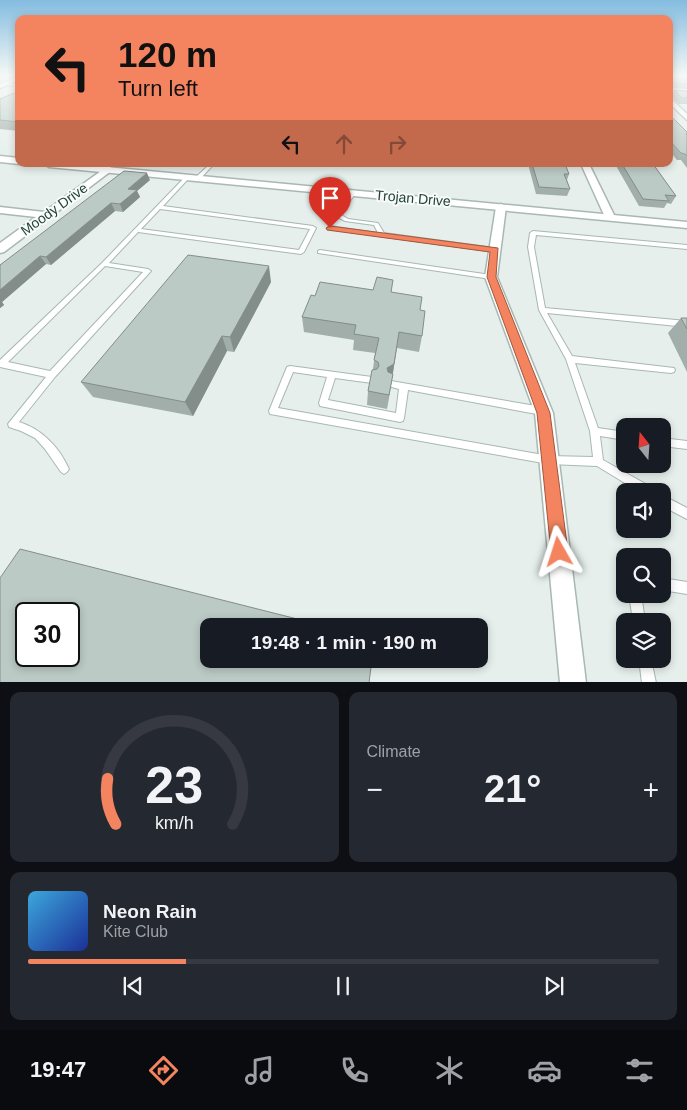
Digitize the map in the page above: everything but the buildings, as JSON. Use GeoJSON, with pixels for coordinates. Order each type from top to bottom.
{"type":"FeatureCollection","features":[{"type":"Feature","properties":{"kind":"street"},"geometry":{"type":"LineString","coordinates":[[676,107],[687,118]]}},
{"type":"Feature","properties":{"kind":"street"},"geometry":{"type":"LineString","coordinates":[[0,159],[15,161]]}},
{"type":"Feature","properties":{"kind":"street","name":"Trojan Drive"},"geometry":{"type":"LineString","coordinates":[[85,167],[687,225]]}},
{"type":"Feature","properties":{"kind":"street"},"geometry":{"type":"LineString","coordinates":[[586,167],[610,217]]}},
{"type":"Feature","properties":{"kind":"street","name":"Moody Drive"},"geometry":{"type":"LineString","coordinates":[[0,248],[108,169]]}},
{"type":"Feature","properties":{"kind":"street"},"geometry":{"type":"LineString","coordinates":[[501,207],[491,277],[543,411],[573,682]]}},
{"type":"Feature","properties":{"kind":"street"},"geometry":{"type":"LineString","coordinates":[[0,210],[45,215]]}},
{"type":"Feature","properties":{"kind":"lane"},"geometry":{"type":"LineString","coordinates":[[52,374],[1,364],[104,264],[159,207],[193,177],[208,167]]}},
{"type":"Feature","properties":{"kind":"lane"},"geometry":{"type":"LineString","coordinates":[[354,193],[337,215],[347,220],[376,224],[382,235]]}},
{"type":"Feature","properties":{"kind":"lane"},"geometry":{"type":"LineString","coordinates":[[136,230],[301,252],[313,228],[159,207]]}},
{"type":"Feature","properties":{"kind":"lane"},"geometry":{"type":"LineString","coordinates":[[330,228],[495,250]]}},
{"type":"Feature","properties":{"kind":"lane"},"geometry":{"type":"LineString","coordinates":[[598,462],[595,431],[570,359],[542,310],[532,247],[533,233],[687,247]]}},
{"type":"Feature","properties":{"kind":"lane"},"geometry":{"type":"LineString","coordinates":[[320,252],[491,277]]}},
{"type":"Feature","properties":{"kind":"lane"},"geometry":{"type":"LineString","coordinates":[[64,469],[44,438],[28,428],[12,424],[52,374],[148,271],[104,264]]}},
{"type":"Feature","properties":{"kind":"lane"},"geometry":{"type":"LineString","coordinates":[[542,310],[687,324]]}},
{"type":"Feature","properties":{"kind":"lane"},"geometry":{"type":"LineString","coordinates":[[570,359],[670,370]]}},
{"type":"Feature","properties":{"kind":"lane"},"geometry":{"type":"LineString","coordinates":[[372,380],[290,369],[273,411],[549,460],[598,462],[634,483]]}},
{"type":"Feature","properties":{"kind":"lane"},"geometry":{"type":"LineString","coordinates":[[332,374],[324,403],[400,418],[404,386]]}},
{"type":"Feature","properties":{"kind":"lane"},"geometry":{"type":"LineString","coordinates":[[391,384],[543,411]]}},
{"type":"Feature","properties":{"kind":"lane"},"geometry":{"type":"LineString","coordinates":[[595,431],[616,434]]}},
{"type":"Feature","properties":{"kind":"lane"},"geometry":{"type":"LineString","coordinates":[[671,443],[687,446]]}},
{"type":"Feature","properties":{"kind":"lane"},"geometry":{"type":"LineString","coordinates":[[671,505],[687,514]]}},
{"type":"Feature","properties":{"kind":"lane"},"geometry":{"type":"LineString","coordinates":[[671,585],[687,588]]}},
{"type":"Feature","properties":{"kind":"lane"},"geometry":{"type":"LineString","coordinates":[[647,668],[649,682]]}},
{"type":"Feature","properties":{"kind":"route"},"geometry":{"type":"LineString","coordinates":[[330,228],[495,250],[491,277],[544,413],[559,552]]}}]}
